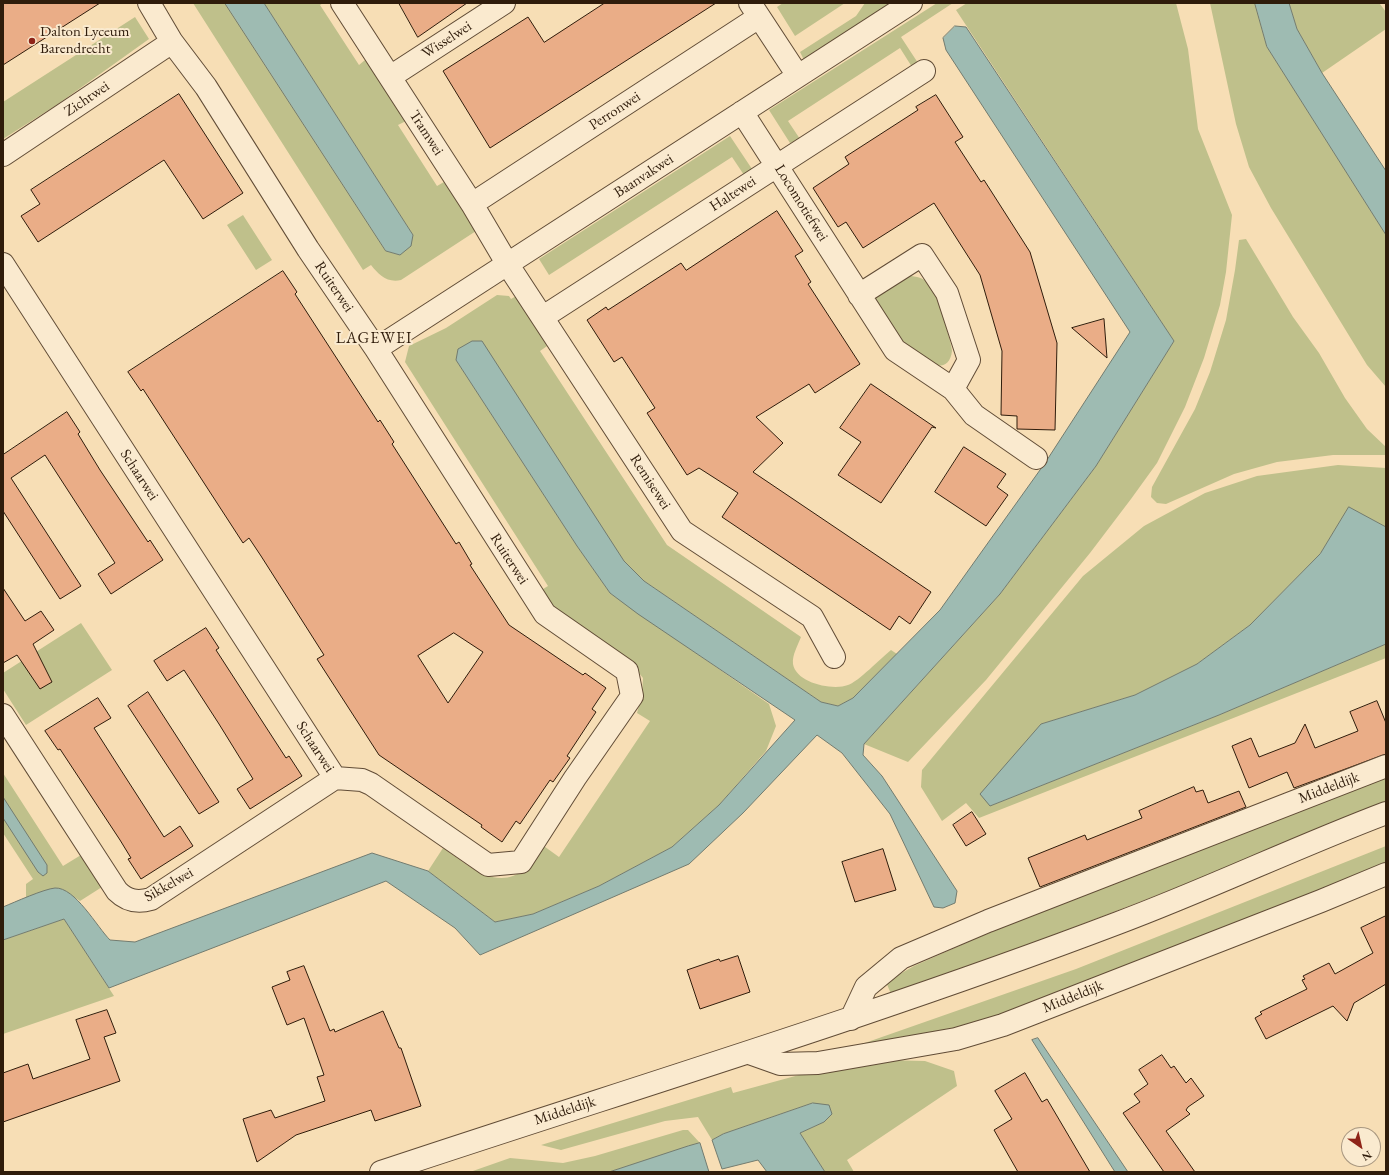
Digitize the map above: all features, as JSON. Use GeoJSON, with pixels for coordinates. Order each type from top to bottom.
{"type":"FeatureCollection","features":[{"type":"Feature","properties":{"kind":"street","name":"Ruiterwei"},"geometry":{"type":"LineString","coordinates":[[149,3],[172,42],[206,87],[308,249],[376,349],[545,614]]}},
{"type":"Feature","properties":{"kind":"street","name":"Tramwei"},"geometry":{"type":"LineString","coordinates":[[342,3],[472,204],[508,265]]}},
{"type":"Feature","properties":{"kind":"street","name":"Wisselwei"},"geometry":{"type":"LineString","coordinates":[[390,77],[504,3]]}},
{"type":"Feature","properties":{"kind":"street","name":"Baanvakwei"},"geometry":{"type":"LineString","coordinates":[[376,349],[911,3]]}},
{"type":"Feature","properties":{"kind":"street"},"geometry":{"type":"LineString","coordinates":[[754,10],[798,76]]}},
{"type":"Feature","properties":{"kind":"street","name":"Perronwei"},"geometry":{"type":"LineString","coordinates":[[472,204],[754,10]]}},
{"type":"Feature","properties":{"kind":"street","name":"Zichtwei"},"geometry":{"type":"LineString","coordinates":[[3,155],[172,42]]}},
{"type":"Feature","properties":{"kind":"street","name":"Haltewei"},"geometry":{"type":"LineString","coordinates":[[543,317],[924,71]]}},
{"type":"Feature","properties":{"kind":"street","name":"Locomotiefwei"},"geometry":{"type":"LineString","coordinates":[[742,112],[895,350],[953,389],[974,415],[1036,458]]}},
{"type":"Feature","properties":{"kind":"street"},"geometry":{"type":"LineString","coordinates":[[859,295],[922,255],[947,293],[969,360],[953,389]]}},
{"type":"Feature","properties":{"kind":"street","name":"Schaarwei"},"geometry":{"type":"LineString","coordinates":[[3,264],[335,778],[362,780],[371,784],[488,865],[521,862],[575,778],[632,696],[627,671],[545,614]]}},
{"type":"Feature","properties":{"kind":"street","name":"Remisewei"},"geometry":{"type":"LineString","coordinates":[[508,265],[682,531],[812,617],[834,657]]}},
{"type":"Feature","properties":{"kind":"street","name":"Sikkelwei"},"geometry":{"type":"LineString","coordinates":[[3,715],[117,891],[123,897],[140,902],[151,899],[335,778]]}},
{"type":"Feature","properties":{"kind":"street","name":"Middeldijk"},"geometry":{"type":"LineString","coordinates":[[851,1019],[866,987],[901,958],[988,921],[1386,766]]}},
{"type":"Feature","properties":{"kind":"street","name":"Middeldijk"},"geometry":{"type":"LineString","coordinates":[[381,1172],[851,1019],[1120,922],[1386,812]]}},
{"type":"Feature","properties":{"kind":"street","name":"Middeldijk"},"geometry":{"type":"LineString","coordinates":[[749,1053],[780,1064],[818,1063],[956,1039],[1003,1025],[1321,901],[1386,874]]}},
{"type":"Feature","properties":{"kind":"green space"},"geometry":{"type":"Polygon","coordinates":[[[193,3],[225,3],[386,251],[400,255],[413,235],[264,3],[323,3],[320,5],[359,65],[365,60],[406,121],[398,125],[437,186],[444,182],[476,231],[401,280],[396,281],[387,279],[377,272],[371,265],[363,270],[193,3]]]}},
{"type":"Feature","properties":{"kind":"green space"},"geometry":{"type":"Polygon","coordinates":[[[783,3],[845,3],[795,36],[777,7],[783,3]]]}},
{"type":"Feature","properties":{"kind":"green space"},"geometry":{"type":"Polygon","coordinates":[[[865,3],[891,3],[804,60],[800,52],[856,16],[865,3]]]}},
{"type":"Feature","properties":{"kind":"green space"},"geometry":{"type":"Polygon","coordinates":[[[937,3],[953,3],[901,37],[918,63],[912,67],[900,48],[788,121],[800,139],[790,143],[769,110],[937,3]]]}},
{"type":"Feature","properties":{"kind":"green space"},"geometry":{"type":"Polygon","coordinates":[[[967,3],[1176,3],[1188,49],[1198,129],[1232,215],[1226,272],[1220,305],[1204,358],[1185,407],[1157,463],[1090,553],[986,680],[908,762],[864,744],[1000,594],[1096,466],[1174,341],[956,10],[967,3]]]}},
{"type":"Feature","properties":{"kind":"green space"},"geometry":{"type":"Polygon","coordinates":[[[1210,3],[1255,3],[1267,47],[1386,235],[1386,387],[1367,365],[1271,208],[1249,167],[1236,124],[1210,3]]]}},
{"type":"Feature","properties":{"kind":"green space"},"geometry":{"type":"Polygon","coordinates":[[[1289,3],[1381,3],[1380,4],[1386,12],[1386,29],[1322,73],[1297,29],[1289,3]]]}},
{"type":"Feature","properties":{"kind":"green space"},"geometry":{"type":"Polygon","coordinates":[[[135,17],[149,39],[58,104],[3,139],[3,102],[135,17]]]}},
{"type":"Feature","properties":{"kind":"green space"},"geometry":{"type":"Polygon","coordinates":[[[730,136],[752,169],[744,175],[732,157],[549,275],[539,259],[730,136]]]}},
{"type":"Feature","properties":{"kind":"green space"},"geometry":{"type":"Polygon","coordinates":[[[243,215],[272,260],[256,270],[227,225],[243,215]]]}},
{"type":"Feature","properties":{"kind":"green space"},"geometry":{"type":"Polygon","coordinates":[[[1246,239],[1293,317],[1319,353],[1345,398],[1367,429],[1386,447],[1386,455],[1333,455],[1277,462],[1234,474],[1166,504],[1157,503],[1151,497],[1152,487],[1195,409],[1210,372],[1226,320],[1239,240],[1246,239]]]}},
{"type":"Feature","properties":{"kind":"green space"},"geometry":{"type":"Polygon","coordinates":[[[908,276],[917,277],[930,284],[936,296],[952,351],[950,359],[945,364],[940,366],[933,365],[919,359],[908,349],[875,298],[908,276]]]}},
{"type":"Feature","properties":{"kind":"green space"},"geometry":{"type":"Polygon","coordinates":[[[497,295],[509,296],[511,299],[518,295],[550,344],[540,351],[667,545],[801,637],[794,654],[793,664],[796,671],[801,676],[816,684],[841,687],[858,679],[891,650],[897,654],[853,698],[838,706],[821,702],[644,581],[624,561],[456,360],[577,546],[610,593],[769,704],[776,726],[766,751],[719,805],[672,847],[599,886],[533,914],[495,922],[428,871],[443,848],[462,862],[483,874],[504,878],[515,875],[526,868],[541,844],[559,857],[650,721],[637,713],[642,694],[643,678],[630,662],[550,607],[540,591],[548,586],[405,362],[409,346],[446,328],[497,295]]]}},
{"type":"Feature","properties":{"kind":"green space"},"geometry":{"type":"Polygon","coordinates":[[[1338,465],[1386,468],[1386,527],[1349,508],[1320,554],[1250,625],[1197,664],[1135,695],[1041,724],[990,806],[1219,715],[1386,644],[1386,658],[979,818],[966,803],[942,821],[921,787],[922,770],[1083,576],[1144,526],[1205,493],[1257,476],[1338,465]]]}},
{"type":"Feature","properties":{"kind":"green space"},"geometry":{"type":"Polygon","coordinates":[[[81,623],[112,670],[26,725],[3,689],[3,673],[81,623]]]}},
{"type":"Feature","properties":{"kind":"green space"},"geometry":{"type":"Polygon","coordinates":[[[1386,771],[1386,804],[1078,926],[891,994],[886,982],[914,966],[977,938],[1386,771]]]}},
{"type":"Feature","properties":{"kind":"green space"},"geometry":{"type":"Polygon","coordinates":[[[3,773],[63,866],[81,855],[102,887],[80,901],[60,890],[48,891],[26,898],[26,884],[33,879],[3,833],[3,773]]]}},
{"type":"Feature","properties":{"kind":"green space"},"geometry":{"type":"Polygon","coordinates":[[[1386,846],[1386,862],[1323,889],[963,1030],[822,1058],[1076,969],[1386,846]]]}},
{"type":"Feature","properties":{"kind":"green space"},"geometry":{"type":"Polygon","coordinates":[[[64,919],[114,996],[3,1034],[3,940],[64,919]]]}},
{"type":"Feature","properties":{"kind":"green space"},"geometry":{"type":"Polygon","coordinates":[[[885,1060],[925,1061],[954,1071],[957,1086],[847,1160],[854,1172],[825,1172],[800,1133],[824,1122],[813,1103],[723,1134],[712,1140],[698,1117],[665,1121],[561,1150],[541,1145],[731,1087],[733,1093],[799,1075],[885,1060]]]}},
{"type":"Feature","properties":{"kind":"green space"},"geometry":{"type":"Polygon","coordinates":[[[683,1130],[688,1130],[700,1143],[609,1172],[470,1172],[510,1158],[563,1163],[595,1156],[683,1130]]]}},
{"type":"Feature","properties":{"kind":"water"},"geometry":{"type":"Polygon","coordinates":[[[225,3],[264,3],[413,235],[411,246],[400,255],[386,251],[225,3]]]}},
{"type":"Feature","properties":{"kind":"water"},"geometry":{"type":"Polygon","coordinates":[[[1255,3],[1289,3],[1297,29],[1322,73],[1386,171],[1386,235],[1267,47],[1255,3]]]}},
{"type":"Feature","properties":{"kind":"water"},"geometry":{"type":"Polygon","coordinates":[[[955,26],[966,27],[1174,341],[1096,466],[1000,594],[864,744],[863,755],[882,776],[957,891],[955,903],[943,908],[934,907],[890,814],[842,753],[817,735],[743,813],[689,864],[480,955],[455,928],[386,881],[109,988],[64,919],[3,940],[3,907],[50,889],[63,889],[70,894],[85,909],[110,940],[135,942],[372,853],[428,871],[495,922],[533,914],[599,886],[672,847],[719,805],[795,720],[638,614],[610,593],[577,546],[456,360],[458,349],[472,341],[482,341],[624,561],[644,581],[821,702],[838,706],[853,698],[940,610],[1045,463],[1130,332],[946,50],[943,38],[955,26]]]}},
{"type":"Feature","properties":{"kind":"water"},"geometry":{"type":"Polygon","coordinates":[[[1349,507],[1386,527],[1386,644],[1219,715],[990,806],[980,794],[1041,724],[1135,695],[1197,664],[1250,625],[1320,554],[1349,507]]]}},
{"type":"Feature","properties":{"kind":"water"},"geometry":{"type":"Polygon","coordinates":[[[3,797],[47,865],[47,873],[43,876],[38,872],[3,818],[3,797]]]}},
{"type":"Feature","properties":{"kind":"water"},"geometry":{"type":"Polygon","coordinates":[[[1038,1038],[1128,1172],[1115,1172],[1032,1040],[1038,1038]]]}},
{"type":"Feature","properties":{"kind":"water"},"geometry":{"type":"Polygon","coordinates":[[[813,1103],[829,1105],[832,1114],[824,1122],[800,1133],[825,1172],[767,1172],[758,1160],[722,1169],[712,1140],[723,1134],[813,1103]]]}},
{"type":"Feature","properties":{"kind":"water"},"geometry":{"type":"Polygon","coordinates":[[[700,1143],[709,1172],[609,1172],[688,1146],[700,1143]]]}},
{"type":"Feature","properties":{"kind":"building","name":"Dalton Lyceum Barendrecht"},"geometry":{"type":"Polygon","coordinates":[[[3,3],[100,3],[3,65],[3,3]]]}},
{"type":"Feature","properties":{"kind":"building"},"geometry":{"type":"Polygon","coordinates":[[[399,3],[467,3],[418,37],[399,3]]]}},
{"type":"Feature","properties":{"kind":"building"},"geometry":{"type":"Polygon","coordinates":[[[605,3],[716,3],[490,148],[443,71],[528,17],[544,42],[605,3]]]}},
{"type":"Feature","properties":{"kind":"building"},"geometry":{"type":"Polygon","coordinates":[[[179,94],[243,193],[203,219],[164,160],[38,242],[21,216],[40,204],[31,190],[179,94]]]}},
{"type":"Feature","properties":{"kind":"building"},"geometry":{"type":"Polygon","coordinates":[[[936,95],[963,137],[955,142],[981,182],[984,180],[1030,252],[1057,343],[1055,430],[1017,429],[1017,416],[1001,415],[1002,351],[980,275],[934,203],[863,248],[846,222],[838,227],[813,188],[849,164],[845,157],[918,110],[916,107],[936,95]]]}},
{"type":"Feature","properties":{"kind":"building"},"geometry":{"type":"Polygon","coordinates":[[[777,211],[803,251],[795,256],[811,282],[808,284],[860,364],[815,393],[809,384],[756,417],[783,443],[753,472],[931,592],[910,624],[899,616],[890,630],[722,517],[738,493],[699,468],[687,475],[647,413],[655,408],[622,357],[614,362],[587,320],[606,307],[608,310],[681,263],[686,270],[777,211]]]}},
{"type":"Feature","properties":{"kind":"building"},"geometry":{"type":"Polygon","coordinates":[[[283,271],[297,292],[295,294],[378,422],[380,420],[394,442],[392,444],[456,544],[459,542],[472,564],[470,565],[509,625],[583,675],[585,673],[606,688],[592,709],[596,712],[567,756],[570,758],[553,782],[550,780],[520,824],[516,821],[502,842],[481,827],[482,825],[379,755],[317,659],[324,655],[261,556],[249,538],[243,543],[143,389],[141,391],[128,372],[283,271]],[[454,633],[418,656],[448,703],[483,652],[454,633]]]}},
{"type":"Feature","properties":{"kind":"building"},"geometry":{"type":"Polygon","coordinates":[[[1104,319],[1107,358],[1072,328],[1104,319]]]}},
{"type":"Feature","properties":{"kind":"building"},"geometry":{"type":"Polygon","coordinates":[[[871,384],[936,428],[932,427],[881,503],[838,475],[861,442],[840,428],[871,384]]]}},
{"type":"Feature","properties":{"kind":"building"},"geometry":{"type":"Polygon","coordinates":[[[67,412],[80,432],[78,434],[100,470],[148,542],[150,540],[163,560],[111,594],[98,574],[115,563],[45,455],[11,478],[81,586],[60,599],[3,511],[3,455],[67,412]]]}},
{"type":"Feature","properties":{"kind":"building"},"geometry":{"type":"Polygon","coordinates":[[[964,447],[1006,474],[997,487],[1008,495],[986,526],[935,492],[964,447]]]}},
{"type":"Feature","properties":{"kind":"building"},"geometry":{"type":"Polygon","coordinates":[[[3,588],[25,621],[41,611],[54,630],[33,644],[52,682],[40,689],[17,655],[3,663],[3,588]]]}},
{"type":"Feature","properties":{"kind":"building"},"geometry":{"type":"Polygon","coordinates":[[[206,628],[219,648],[216,650],[286,758],[289,756],[302,776],[250,809],[237,789],[253,779],[184,670],[167,681],[154,661],[206,628]]]}},
{"type":"Feature","properties":{"kind":"building"},"geometry":{"type":"Polygon","coordinates":[[[148,692],[219,802],[199,814],[128,706],[148,692]]]}},
{"type":"Feature","properties":{"kind":"building"},"geometry":{"type":"Polygon","coordinates":[[[98,698],[111,718],[94,728],[117,764],[164,837],[180,826],[193,846],[141,879],[128,859],[131,858],[120,840],[60,749],[58,750],[45,731],[98,698]]]}},
{"type":"Feature","properties":{"kind":"building"},"geometry":{"type":"Polygon","coordinates":[[[1377,701],[1386,723],[1386,754],[1294,788],[1287,772],[1249,788],[1232,746],[1251,738],[1259,757],[1295,743],[1305,724],[1315,748],[1358,731],[1350,712],[1377,701]]]}},
{"type":"Feature","properties":{"kind":"building"},"geometry":{"type":"Polygon","coordinates":[[[1194,787],[1196,792],[1203,790],[1208,803],[1239,791],[1246,807],[1040,887],[1028,858],[1085,835],[1087,840],[1142,818],[1139,811],[1194,787]]]}},
{"type":"Feature","properties":{"kind":"building"},"geometry":{"type":"Polygon","coordinates":[[[972,812],[986,834],[966,846],[953,825],[972,812]]]}},
{"type":"Feature","properties":{"kind":"building"},"geometry":{"type":"Polygon","coordinates":[[[883,849],[896,890],[855,902],[842,862],[883,849]]]}},
{"type":"Feature","properties":{"kind":"building"},"geometry":{"type":"Polygon","coordinates":[[[1386,916],[1386,984],[1354,1003],[1347,1021],[1333,1006],[1266,1039],[1255,1018],[1262,1014],[1260,1012],[1307,989],[1302,980],[1305,979],[1303,976],[1329,963],[1335,974],[1373,953],[1361,928],[1386,916]]]}},
{"type":"Feature","properties":{"kind":"building"},"geometry":{"type":"Polygon","coordinates":[[[738,956],[750,992],[700,1009],[687,970],[719,959],[720,961],[738,956]]]}},
{"type":"Feature","properties":{"kind":"building"},"geometry":{"type":"Polygon","coordinates":[[[304,966],[330,1031],[334,1029],[335,1032],[383,1011],[399,1048],[401,1048],[421,1106],[375,1121],[371,1110],[296,1135],[257,1162],[243,1119],[271,1110],[275,1118],[325,1101],[317,1077],[324,1075],[304,1018],[287,1025],[272,987],[290,980],[287,972],[304,966]]]}},
{"type":"Feature","properties":{"kind":"building"},"geometry":{"type":"Polygon","coordinates":[[[107,1010],[116,1033],[104,1037],[120,1081],[3,1122],[3,1073],[28,1064],[33,1079],[90,1059],[76,1020],[107,1010]]]}},
{"type":"Feature","properties":{"kind":"building"},"geometry":{"type":"Polygon","coordinates":[[[1162,1055],[1171,1068],[1174,1066],[1186,1083],[1191,1078],[1204,1096],[1188,1107],[1186,1110],[1190,1114],[1166,1131],[1195,1172],[1164,1172],[1123,1113],[1140,1102],[1134,1094],[1148,1084],[1139,1070],[1162,1055]]]}},
{"type":"Feature","properties":{"kind":"building"},"geometry":{"type":"Polygon","coordinates":[[[1025,1073],[1042,1102],[1047,1099],[1090,1172],[1018,1172],[994,1130],[1012,1119],[995,1091],[1025,1073]]]}},
{"type":"Feature","properties":{"kind":"place","name":"Dalton Lyceum Barendrecht"},"geometry":{"type":"Point","coordinates":[32,41]}},
{"type":"Feature","properties":{"kind":"district","name":"LAGEWEI"},"geometry":{"type":"Point","coordinates":[374,339]}}]}
